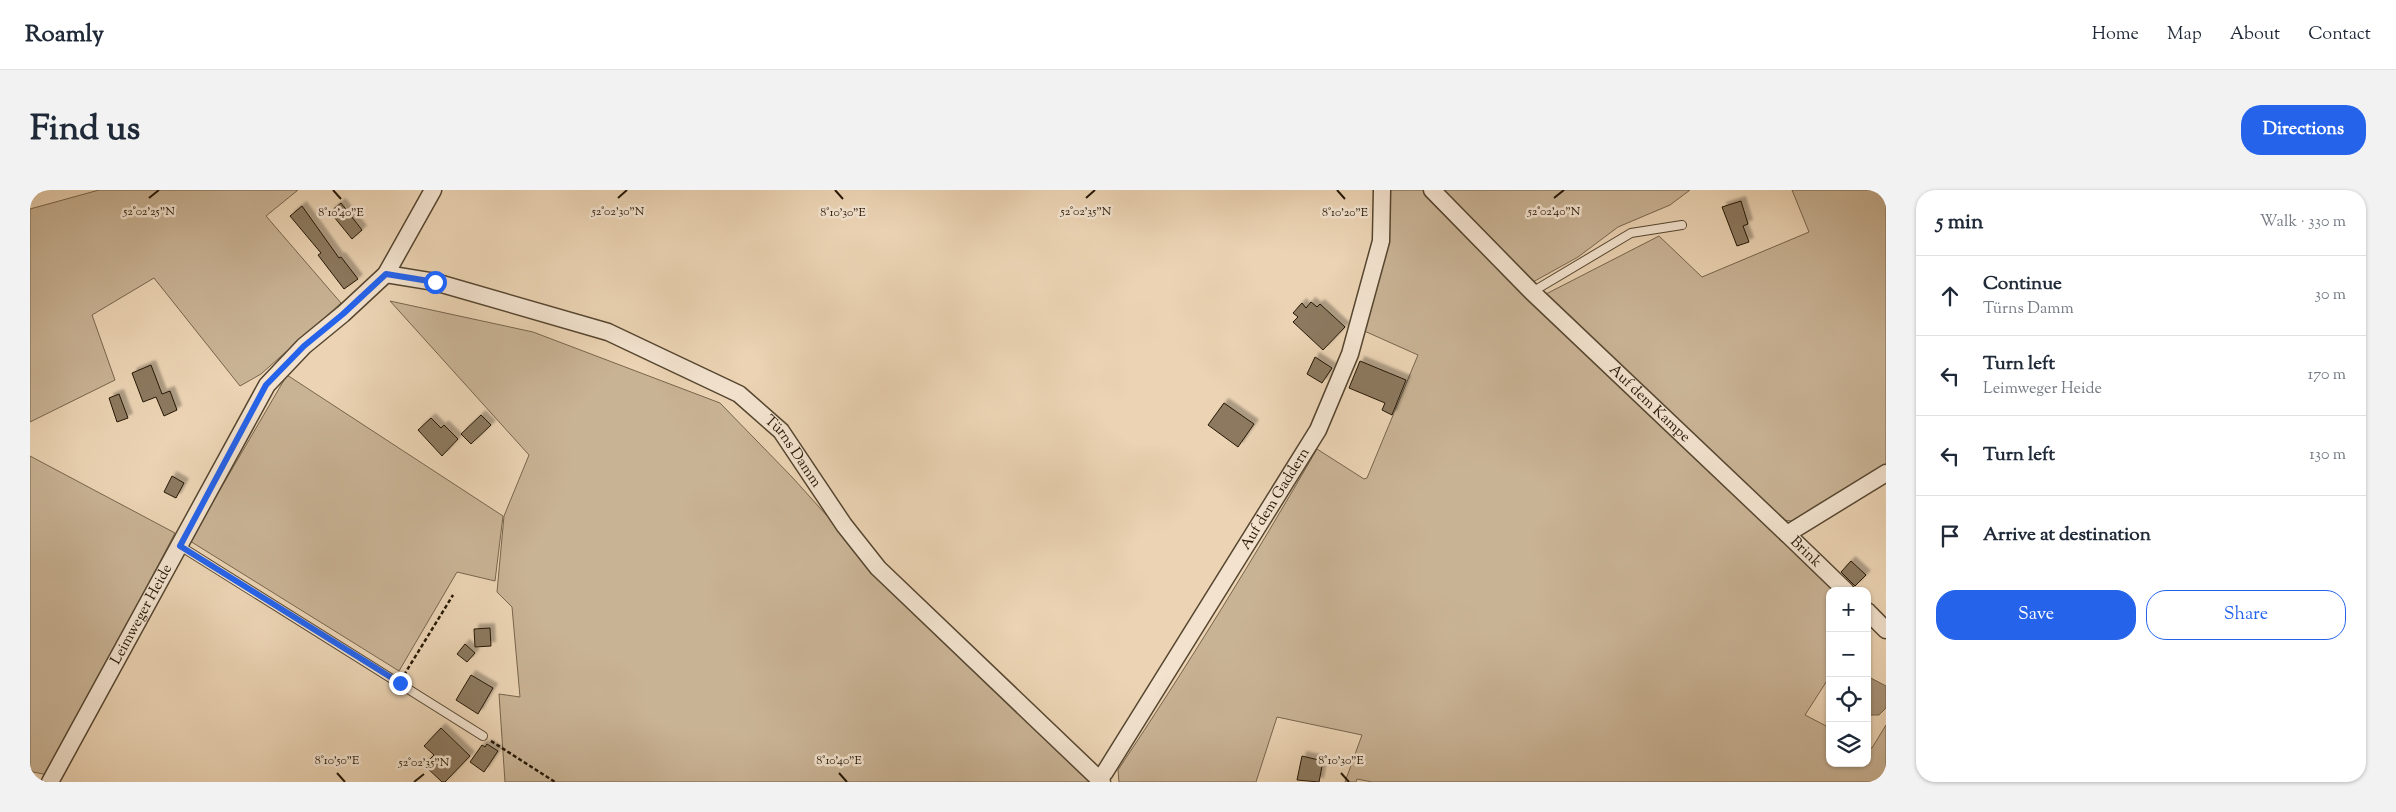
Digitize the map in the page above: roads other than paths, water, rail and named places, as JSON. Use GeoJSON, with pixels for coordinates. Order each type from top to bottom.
{"type":"FeatureCollection","features":[{"type":"Feature","properties":{"kind":"street","name":"Leimweger Heide"},"geometry":{"type":"LineString","coordinates":[[50,782],[266,385],[304,346],[343,314],[386,274],[433,190]]}},
{"type":"Feature","properties":{"kind":"street","name":"Auf dem Gaddern"},"geometry":{"type":"LineString","coordinates":[[1100,780],[1318,430],[1350,354],[1381,241],[1382,190]]}},
{"type":"Feature","properties":{"kind":"street","name":"Auf dem Kampe"},"geometry":{"type":"LineString","coordinates":[[1432,190],[1532,292],[1787,534]]}},
{"type":"Feature","properties":{"kind":"street","name":"Türns Damm"},"geometry":{"type":"LineString","coordinates":[[386,274],[435,282],[608,332],[739,394],[781,431],[844,525],[878,568],[1100,780]]}},
{"type":"Feature","properties":{"kind":"street"},"geometry":{"type":"LineString","coordinates":[[1787,534],[1886,473]]}},
{"type":"Feature","properties":{"kind":"street","name":"Brink"},"geometry":{"type":"LineString","coordinates":[[1787,534],[1842,587]]}},
{"type":"Feature","properties":{"kind":"street"},"geometry":{"type":"LineString","coordinates":[[1871,616],[1886,630]]}},
{"type":"Feature","properties":{"kind":"lane"},"geometry":{"type":"LineString","coordinates":[[1532,292],[1631,233],[1682,226]]}},
{"type":"Feature","properties":{"kind":"lane"},"geometry":{"type":"LineString","coordinates":[[180,546],[483,736]]}}]}
